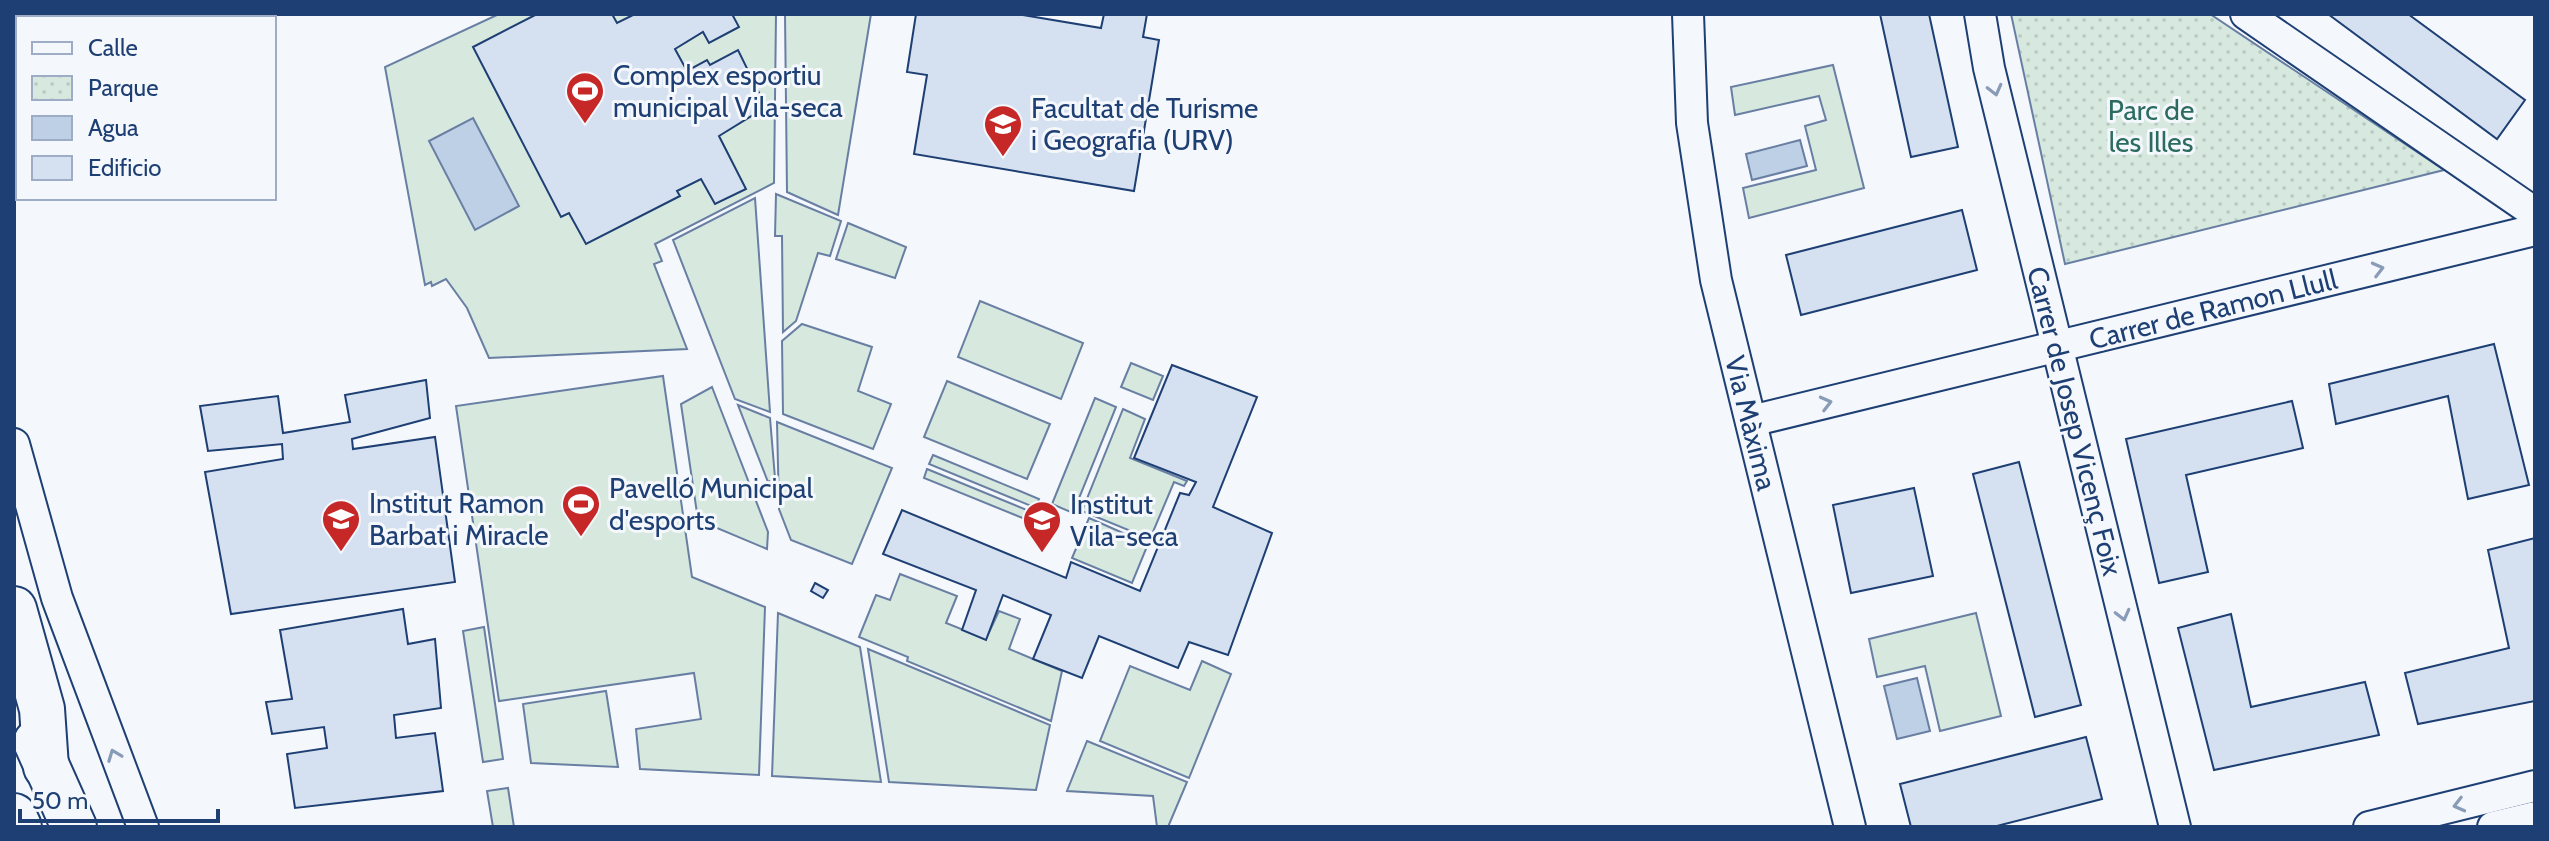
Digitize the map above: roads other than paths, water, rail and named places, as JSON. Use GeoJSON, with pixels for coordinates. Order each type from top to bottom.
{"type":"FeatureCollection","features":[{"type":"Feature","properties":{"kind":"highway"},"geometry":{"type":"LineString","coordinates":[[14,609],[42,709],[46,767]]}},
{"type":"Feature","properties":{"kind":"highway"},"geometry":{"type":"LineString","coordinates":[[14,682],[46,767],[74,827]]}},
{"type":"Feature","properties":{"kind":"highway"},"geometry":{"type":"LineString","coordinates":[[14,816],[19,827]]}},
{"type":"Feature","properties":{"kind":"street","name":"Via Màxima"},"geometry":{"type":"LineString","coordinates":[[1688,14],[1692,123],[1716,280],[1850,827]]}},
{"type":"Feature","properties":{"kind":"street","name":"Carrer de Josep Vicenç Foix"},"geometry":{"type":"LineString","coordinates":[[1980,14],[1989,68],[2175,827]]}},
{"type":"Feature","properties":{"kind":"street"},"geometry":{"type":"LineString","coordinates":[[2246,14],[2535,213]]}},
{"type":"Feature","properties":{"kind":"street","name":"Carrer de Ramon Llull"},"geometry":{"type":"LineString","coordinates":[[1751,421],[2535,230]]}},
{"type":"Feature","properties":{"kind":"street"},"geometry":{"type":"LineString","coordinates":[[14,444],[57,598],[143,827]]}},
{"type":"Feature","properties":{"kind":"street"},"geometry":{"type":"LineString","coordinates":[[2369,827],[2535,786]]}},
{"type":"Feature","properties":{"kind":"street"},"geometry":{"type":"LineString","coordinates":[[2493,827],[2535,817]]}},
{"type":"Feature","properties":{"kind":"water"},"geometry":{"type":"Polygon","coordinates":[[[473,118],[519,206],[475,230],[429,141],[473,118]]]}},
{"type":"Feature","properties":{"kind":"water"},"geometry":{"type":"Polygon","coordinates":[[[1800,140],[1807,166],[1752,180],[1746,154],[1800,140]]]}},
{"type":"Feature","properties":{"kind":"water"},"geometry":{"type":"Polygon","coordinates":[[[1917,678],[1930,731],[1897,739],[1884,686],[1917,678]]]}},
{"type":"Feature","properties":{"kind":"place","name":"Complex esportiu municipal Vila-seca"},"geometry":{"type":"Point","coordinates":[585,125]}},
{"type":"Feature","properties":{"kind":"place","name":"Facultat de Turisme i Geografia (URV)"},"geometry":{"type":"Point","coordinates":[1003,158]}},
{"type":"Feature","properties":{"kind":"place","name":"Pavelló Municipal d'esports"},"geometry":{"type":"Point","coordinates":[581,538]}},
{"type":"Feature","properties":{"kind":"place","name":"Institut Ramon Barbat i Miracle"},"geometry":{"type":"Point","coordinates":[341,553]}},
{"type":"Feature","properties":{"kind":"place","name":"Institut Vila-seca"},"geometry":{"type":"Point","coordinates":[1042,554]}},
{"type":"Feature","properties":{"kind":"park label","name":"Parc de les Illes"},"geometry":{"type":"Point","coordinates":[2151,126]}}]}
